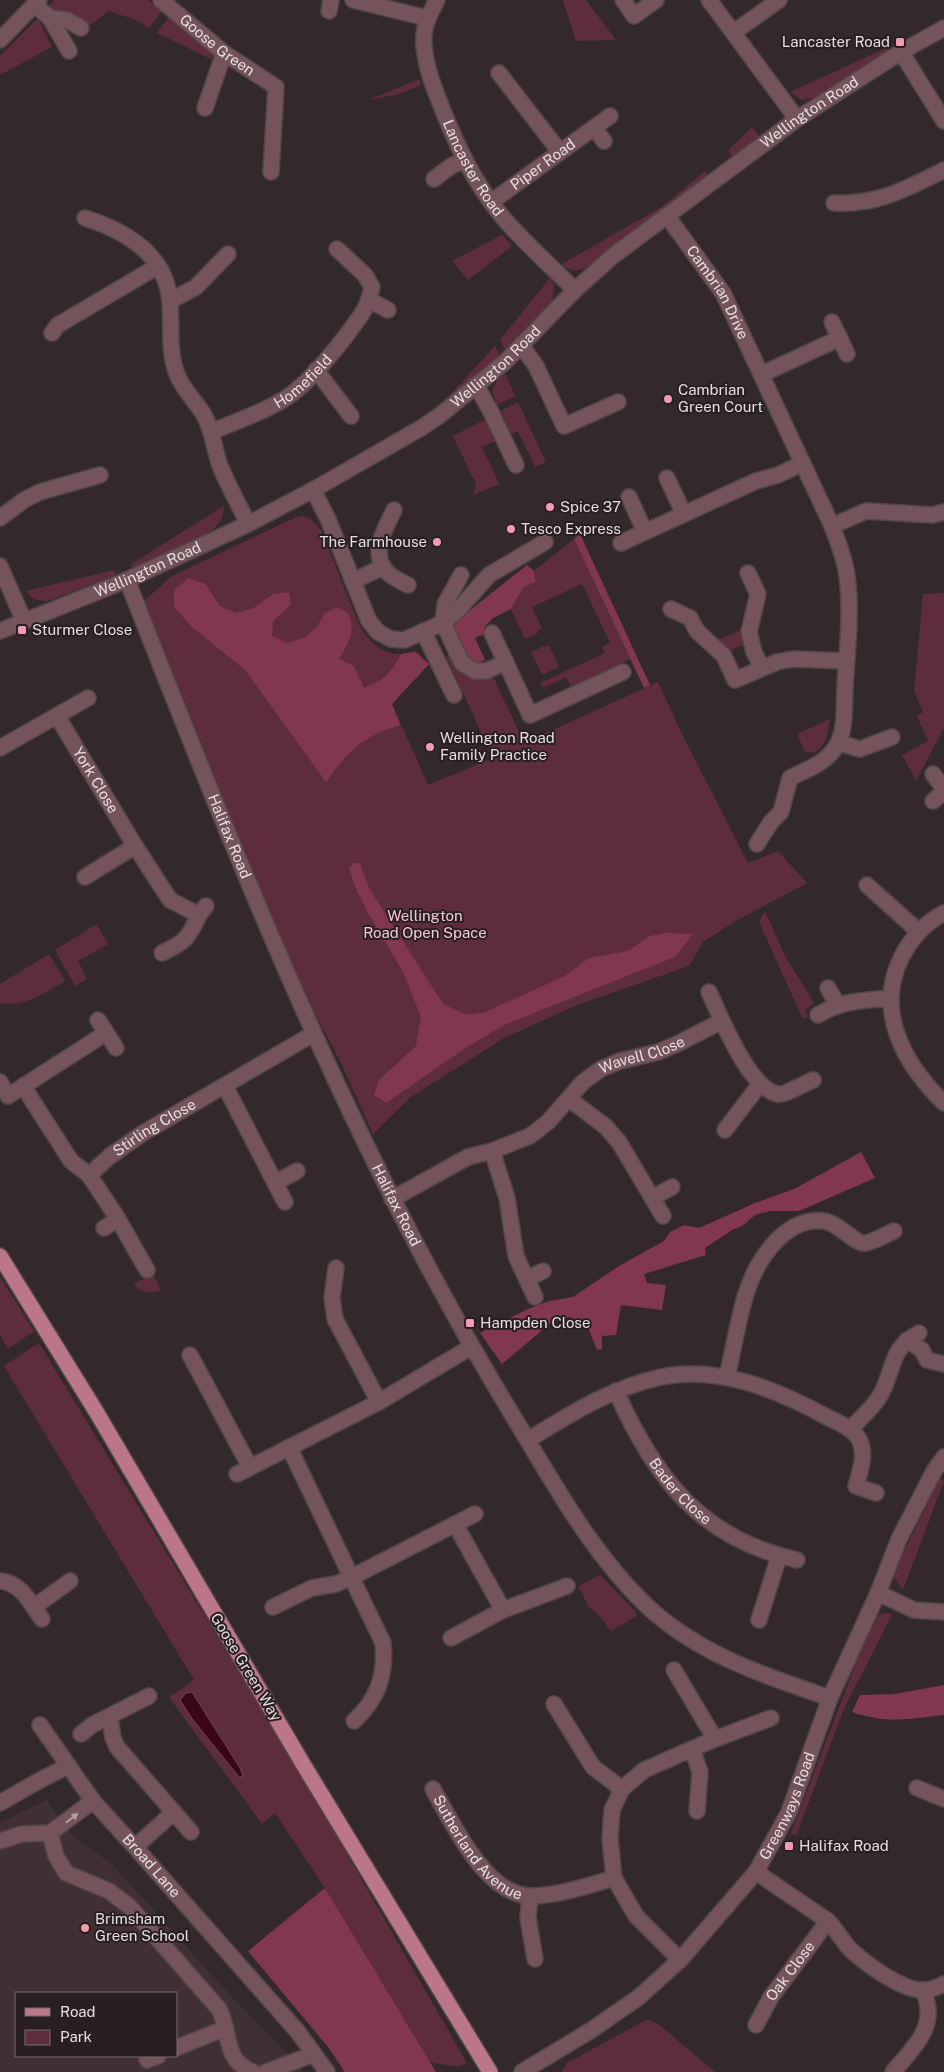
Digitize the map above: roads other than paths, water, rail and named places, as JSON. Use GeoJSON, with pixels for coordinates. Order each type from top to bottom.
{"type":"FeatureCollection","features":[{"type":"Feature","properties":{"kind":"main road","name":"Goose Green Way"},"geometry":{"type":"LineString","coordinates":[[1,1258],[97,1413],[303,1764],[490,2072]]}},
{"type":"Feature","properties":{"kind":"street","name":"Goose Green"},"geometry":{"type":"LineString","coordinates":[[161,0],[224,53],[276,87],[271,172]]}},
{"type":"Feature","properties":{"kind":"street"},"geometry":{"type":"LineString","coordinates":[[353,0],[427,18]]}},
{"type":"Feature","properties":{"kind":"street","name":"Lancaster Road"},"geometry":{"type":"LineString","coordinates":[[437,0],[427,18],[424,45],[427,68],[465,160],[491,202],[512,228],[575,290]]}},
{"type":"Feature","properties":{"kind":"street"},"geometry":{"type":"LineString","coordinates":[[623,0],[634,16],[656,0]]}},
{"type":"Feature","properties":{"kind":"street"},"geometry":{"type":"LineString","coordinates":[[709,0],[797,119]]}},
{"type":"Feature","properties":{"kind":"street"},"geometry":{"type":"LineString","coordinates":[[734,32],[780,0]]}},
{"type":"Feature","properties":{"kind":"street"},"geometry":{"type":"LineString","coordinates":[[0,40],[37,2],[50,18],[69,51]]}},
{"type":"Feature","properties":{"kind":"street"},"geometry":{"type":"LineString","coordinates":[[50,18],[67,20],[81,28]]}},
{"type":"Feature","properties":{"kind":"street","name":"Wellington Road"},"geometry":{"type":"LineString","coordinates":[[0,631],[127,580],[248,524],[312,490],[439,416],[506,361],[575,290],[613,256],[797,119],[901,52],[944,28]]}},
{"type":"Feature","properties":{"kind":"street"},"geometry":{"type":"LineString","coordinates":[[901,52],[944,121]]}},
{"type":"Feature","properties":{"kind":"street"},"geometry":{"type":"LineString","coordinates":[[205,108],[224,53]]}},
{"type":"Feature","properties":{"kind":"street"},"geometry":{"type":"LineString","coordinates":[[499,73],[560,152]]}},
{"type":"Feature","properties":{"kind":"street","name":"Piper Road"},"geometry":{"type":"LineString","coordinates":[[491,202],[610,116]]}},
{"type":"Feature","properties":{"kind":"street"},"geometry":{"type":"LineString","coordinates":[[594,128],[604,142]]}},
{"type":"Feature","properties":{"kind":"street"},"geometry":{"type":"LineString","coordinates":[[434,179],[452,166],[465,160]]}},
{"type":"Feature","properties":{"kind":"street"},"geometry":{"type":"LineString","coordinates":[[844,208],[894,195],[944,170]]}},
{"type":"Feature","properties":{"kind":"street","name":"Cambrian Drive"},"geometry":{"type":"LineString","coordinates":[[666,216],[723,293],[832,526],[841,550],[847,575],[849,600],[843,724],[838,742],[830,756],[817,765],[790,778],[781,812],[771,822],[757,844]]}},
{"type":"Feature","properties":{"kind":"street"},"geometry":{"type":"LineString","coordinates":[[85,218],[106,224],[130,236],[158,266],[167,284],[170,301],[173,362],[178,377],[204,416],[211,432],[220,465],[248,524]]}},
{"type":"Feature","properties":{"kind":"street"},"geometry":{"type":"LineString","coordinates":[[337,249],[365,275],[371,294],[388,310]]}},
{"type":"Feature","properties":{"kind":"street"},"geometry":{"type":"LineString","coordinates":[[170,301],[196,287],[228,254]]}},
{"type":"Feature","properties":{"kind":"street"},"geometry":{"type":"LineString","coordinates":[[52,333],[58,325],[158,266]]}},
{"type":"Feature","properties":{"kind":"street","name":"Homefield"},"geometry":{"type":"LineString","coordinates":[[211,432],[280,402],[297,390],[362,315],[371,294]]}},
{"type":"Feature","properties":{"kind":"street"},"geometry":{"type":"LineString","coordinates":[[832,322],[847,354]]}},
{"type":"Feature","properties":{"kind":"street"},"geometry":{"type":"LineString","coordinates":[[762,374],[840,338]]}},
{"type":"Feature","properties":{"kind":"street"},"geometry":{"type":"LineString","coordinates":[[521,345],[536,366],[564,426],[618,402]]}},
{"type":"Feature","properties":{"kind":"street"},"geometry":{"type":"LineString","coordinates":[[316,370],[351,416]]}},
{"type":"Feature","properties":{"kind":"street"},"geometry":{"type":"LineString","coordinates":[[476,385],[516,465]]}},
{"type":"Feature","properties":{"kind":"street"},"geometry":{"type":"LineString","coordinates":[[621,544],[756,480],[778,475],[803,463]]}},
{"type":"Feature","properties":{"kind":"street"},"geometry":{"type":"LineString","coordinates":[[0,518],[24,500],[40,492],[100,475]]}},
{"type":"Feature","properties":{"kind":"street"},"geometry":{"type":"LineString","coordinates":[[667,478],[684,514]]}},
{"type":"Feature","properties":{"kind":"street"},"geometry":{"type":"LineString","coordinates":[[312,490],[328,519],[369,621],[378,632],[391,639],[404,640],[443,623],[458,610],[488,574],[545,542]]}},
{"type":"Feature","properties":{"kind":"street"},"geometry":{"type":"LineString","coordinates":[[629,497],[645,532]]}},
{"type":"Feature","properties":{"kind":"street"},"geometry":{"type":"LineString","coordinates":[[394,510],[379,542],[380,555],[383,567],[388,574],[408,586]]}},
{"type":"Feature","properties":{"kind":"street"},"geometry":{"type":"LineString","coordinates":[[832,526],[866,511],[932,515],[944,512]]}},
{"type":"Feature","properties":{"kind":"street"},"geometry":{"type":"LineString","coordinates":[[0,566],[24,621]]}},
{"type":"Feature","properties":{"kind":"street"},"geometry":{"type":"LineString","coordinates":[[353,580],[383,567]]}},
{"type":"Feature","properties":{"kind":"street"},"geometry":{"type":"LineString","coordinates":[[748,573],[758,594],[749,632],[754,652],[762,668]]}},
{"type":"Feature","properties":{"kind":"street"},"geometry":{"type":"LineString","coordinates":[[461,575],[445,604],[443,623],[462,663],[475,671],[486,671],[506,662]]}},
{"type":"Feature","properties":{"kind":"street","name":"Halifax Road"},"geometry":{"type":"LineString","coordinates":[[127,580],[244,873],[313,1034],[392,1199],[471,1348],[583,1528],[624,1583],[651,1609],[679,1631],[721,1658],[783,1683],[830,1698]]}},
{"type":"Feature","properties":{"kind":"street"},"geometry":{"type":"LineString","coordinates":[[671,609],[690,618],[697,631],[724,656],[735,680],[778,662],[793,659],[846,662]]}},
{"type":"Feature","properties":{"kind":"street"},"geometry":{"type":"LineString","coordinates":[[423,631],[454,695]]}},
{"type":"Feature","properties":{"kind":"street"},"geometry":{"type":"LineString","coordinates":[[492,633],[530,715],[623,672]]}},
{"type":"Feature","properties":{"kind":"street"},"geometry":{"type":"LineString","coordinates":[[0,748],[88,698]]}},
{"type":"Feature","properties":{"kind":"street","name":"York Close"},"geometry":{"type":"LineString","coordinates":[[57,716],[134,846],[170,900],[202,911],[190,934],[182,943],[162,954]]}},
{"type":"Feature","properties":{"kind":"street"},"geometry":{"type":"LineString","coordinates":[[838,742],[860,749],[892,737]]}},
{"type":"Feature","properties":{"kind":"street"},"geometry":{"type":"LineString","coordinates":[[933,774],[940,794]]}},
{"type":"Feature","properties":{"kind":"street"},"geometry":{"type":"LineString","coordinates":[[85,876],[134,846]]}},
{"type":"Feature","properties":{"kind":"street"},"geometry":{"type":"LineString","coordinates":[[867,885],[887,892],[918,932]]}},
{"type":"Feature","properties":{"kind":"street"},"geometry":{"type":"LineString","coordinates":[[943,1100],[906,1056],[893,1021],[890,998],[897,966],[918,932],[927,923],[944,913]]}},
{"type":"Feature","properties":{"kind":"street"},"geometry":{"type":"LineString","coordinates":[[828,988],[837,1004]]}},
{"type":"Feature","properties":{"kind":"street"},"geometry":{"type":"LineString","coordinates":[[709,992],[747,1068],[760,1084],[777,1094],[784,1094],[813,1080]]}},
{"type":"Feature","properties":{"kind":"street"},"geometry":{"type":"LineString","coordinates":[[818,1015],[837,1004],[890,998]]}},
{"type":"Feature","properties":{"kind":"street"},"geometry":{"type":"LineString","coordinates":[[98,1020],[116,1048]]}},
{"type":"Feature","properties":{"kind":"street","name":"Wavell Close"},"geometry":{"type":"LineString","coordinates":[[392,1199],[468,1157],[492,1151],[530,1136],[548,1122],[583,1082],[601,1069],[620,1061],[664,1050],[722,1021]]}},
{"type":"Feature","properties":{"kind":"street"},"geometry":{"type":"LineString","coordinates":[[0,1082],[8,1096],[106,1033]]}},
{"type":"Feature","properties":{"kind":"street","name":"Stirling Close"},"geometry":{"type":"LineString","coordinates":[[89,1175],[110,1156],[142,1133],[313,1034]]}},
{"type":"Feature","properties":{"kind":"street"},"geometry":{"type":"LineString","coordinates":[[725,1130],[760,1084]]}},
{"type":"Feature","properties":{"kind":"street"},"geometry":{"type":"LineString","coordinates":[[23,1086],[71,1161],[89,1175],[118,1219],[147,1270]]}},
{"type":"Feature","properties":{"kind":"street"},"geometry":{"type":"LineString","coordinates":[[225,1086],[285,1202]]}},
{"type":"Feature","properties":{"kind":"street"},"geometry":{"type":"LineString","coordinates":[[569,1099],[605,1126],[619,1142],[664,1216]]}},
{"type":"Feature","properties":{"kind":"street"},"geometry":{"type":"LineString","coordinates":[[492,1151],[507,1198],[516,1256],[536,1297]]}},
{"type":"Feature","properties":{"kind":"street"},"geometry":{"type":"LineString","coordinates":[[275,1183],[297,1172]]}},
{"type":"Feature","properties":{"kind":"street"},"geometry":{"type":"LineString","coordinates":[[654,1198],[672,1187]]}},
{"type":"Feature","properties":{"kind":"street"},"geometry":{"type":"LineString","coordinates":[[104,1228],[118,1219]]}},
{"type":"Feature","properties":{"kind":"street"},"geometry":{"type":"LineString","coordinates":[[727,1378],[748,1288],[766,1254],[780,1237],[791,1228],[808,1222],[824,1221],[845,1230],[859,1243],[864,1244],[894,1231]]}},
{"type":"Feature","properties":{"kind":"street"},"geometry":{"type":"LineString","coordinates":[[336,1268],[332,1298],[335,1318],[379,1402]]}},
{"type":"Feature","properties":{"kind":"street"},"geometry":{"type":"LineString","coordinates":[[527,1279],[543,1271]]}},
{"type":"Feature","properties":{"kind":"street"},"geometry":{"type":"LineString","coordinates":[[850,1429],[881,1394],[891,1364],[905,1339],[922,1350],[928,1360],[944,1364]]}},
{"type":"Feature","properties":{"kind":"street"},"geometry":{"type":"LineString","coordinates":[[190,1355],[243,1471],[379,1402],[471,1348]]}},
{"type":"Feature","properties":{"kind":"street"},"geometry":{"type":"LineString","coordinates":[[528,1440],[589,1403],[616,1391],[663,1377],[692,1375],[727,1378],[793,1398],[850,1429],[860,1441],[862,1461],[856,1486],[876,1493]]}},
{"type":"Feature","properties":{"kind":"street","name":"Bader Close"},"geometry":{"type":"LineString","coordinates":[[616,1391],[629,1421],[651,1458],[669,1484],[687,1505],[712,1524],[738,1539],[779,1556],[797,1560]]}},
{"type":"Feature","properties":{"kind":"street"},"geometry":{"type":"LineString","coordinates":[[289,1447],[383,1643],[385,1662],[378,1690],[367,1709],[354,1721]]}},
{"type":"Feature","properties":{"kind":"street","name":"Greenways Road"},"geometry":{"type":"LineString","coordinates":[[522,2072],[593,2029],[639,1997],[680,1960],[756,1872],[789,1812],[830,1698],[878,1593],[900,1539],[934,1471],[944,1456]]}},
{"type":"Feature","properties":{"kind":"street"},"geometry":{"type":"LineString","coordinates":[[273,1607],[312,1588],[336,1584],[352,1578],[475,1514]]}},
{"type":"Feature","properties":{"kind":"street"},"geometry":{"type":"LineString","coordinates":[[455,1524],[503,1610]]}},
{"type":"Feature","properties":{"kind":"street"},"geometry":{"type":"LineString","coordinates":[[759,1620],[759,1601],[779,1556]]}},
{"type":"Feature","properties":{"kind":"street"},"geometry":{"type":"LineString","coordinates":[[0,1581],[11,1583],[20,1588],[38,1613],[70,1581]]}},
{"type":"Feature","properties":{"kind":"street"},"geometry":{"type":"LineString","coordinates":[[451,1638],[503,1610],[567,1586]]}},
{"type":"Feature","properties":{"kind":"street"},"geometry":{"type":"LineString","coordinates":[[878,1593],[914,1610],[944,1612]]}},
{"type":"Feature","properties":{"kind":"street"},"geometry":{"type":"LineString","coordinates":[[674,1670],[716,1739]]}},
{"type":"Feature","properties":{"kind":"street"},"geometry":{"type":"LineString","coordinates":[[81,1734],[92,1725],[149,1696]]}},
{"type":"Feature","properties":{"kind":"street"},"geometry":{"type":"LineString","coordinates":[[554,1704],[593,1767],[622,1789]]}},
{"type":"Feature","properties":{"kind":"street"},"geometry":{"type":"LineString","coordinates":[[110,1717],[113,1738],[117,1747],[191,1832]]}},
{"type":"Feature","properties":{"kind":"street"},"geometry":{"type":"LineString","coordinates":[[680,1960],[636,1916],[614,1878],[610,1839],[612,1810],[622,1789],[644,1770],[771,1718]]}},
{"type":"Feature","properties":{"kind":"street","name":"Broad Lane"},"geometry":{"type":"LineString","coordinates":[[40,1725],[93,1802],[136,1847],[298,2032],[327,2072]]}},
{"type":"Feature","properties":{"kind":"street"},"geometry":{"type":"LineString","coordinates":[[692,1749],[700,1772],[697,1811]]}},
{"type":"Feature","properties":{"kind":"street"},"geometry":{"type":"LineString","coordinates":[[0,1803],[34,1785],[51,1773],[69,1766]]}},
{"type":"Feature","properties":{"kind":"street"},"geometry":{"type":"LineString","coordinates":[[917,1788],[944,1799]]}},
{"type":"Feature","properties":{"kind":"street","name":"Sutherland Avenue"},"geometry":{"type":"LineString","coordinates":[[433,1789],[475,1861],[486,1874],[509,1890],[530,1896],[575,1890],[614,1878]]}},
{"type":"Feature","properties":{"kind":"street"},"geometry":{"type":"LineString","coordinates":[[0,1841],[22,1834],[50,1833],[93,1802]]}},
{"type":"Feature","properties":{"kind":"street"},"geometry":{"type":"LineString","coordinates":[[136,1847],[174,1812]]}},
{"type":"Feature","properties":{"kind":"street"},"geometry":{"type":"LineString","coordinates":[[50,1833],[56,1856],[66,1873],[109,1891],[129,1906],[219,2009],[225,2020],[227,2044],[232,2054],[244,2069],[254,2072]]}},
{"type":"Feature","properties":{"kind":"street"},"geometry":{"type":"LineString","coordinates":[[756,1872],[828,1921],[838,1931],[849,1948],[893,1980],[907,1987],[924,1990],[944,1984]]}},
{"type":"Feature","properties":{"kind":"street","name":"Sutherland Avenue"},"geometry":{"type":"LineString","coordinates":[[530,1896],[528,1918],[535,1959]]}},
{"type":"Feature","properties":{"kind":"street","name":"Oak Close"},"geometry":{"type":"LineString","coordinates":[[756,2025],[771,1997],[828,1921]]}},
{"type":"Feature","properties":{"kind":"street"},"geometry":{"type":"LineString","coordinates":[[893,2072],[918,2042],[924,2030],[928,2014],[924,1990]]}},
{"type":"Feature","properties":{"kind":"street"},"geometry":{"type":"LineString","coordinates":[[178,2047],[226,2030]]}},
{"type":"Feature","properties":{"kind":"street"},"geometry":{"type":"LineString","coordinates":[[266,2072],[314,2054]]}},
{"type":"Feature","properties":{"kind":"place","name":"Lancaster Road"},"geometry":{"type":"Point","coordinates":[900,42]}},
{"type":"Feature","properties":{"kind":"place","name":"Cambrian Green Court"},"geometry":{"type":"Point","coordinates":[668,399]}},
{"type":"Feature","properties":{"kind":"place","name":"Spice 37"},"geometry":{"type":"Point","coordinates":[550,507]}},
{"type":"Feature","properties":{"kind":"place","name":"Tesco Express"},"geometry":{"type":"Point","coordinates":[511,529]}},
{"type":"Feature","properties":{"kind":"place","name":"The Farmhouse"},"geometry":{"type":"Point","coordinates":[437,542]}},
{"type":"Feature","properties":{"kind":"place","name":"Sturmer Close"},"geometry":{"type":"Point","coordinates":[22,630]}},
{"type":"Feature","properties":{"kind":"place","name":"Wellington Road Family Practice"},"geometry":{"type":"Point","coordinates":[430,747]}},
{"type":"Feature","properties":{"kind":"place","name":"Hampden Close"},"geometry":{"type":"Point","coordinates":[470,1323]}},
{"type":"Feature","properties":{"kind":"place","name":"Halifax Road"},"geometry":{"type":"Point","coordinates":[789,1846]}},
{"type":"Feature","properties":{"kind":"place","name":"Brimsham Green School"},"geometry":{"type":"Point","coordinates":[85,1928]}},
{"type":"Feature","properties":{"kind":"park label","name":"Wellington Road Open Space"},"geometry":{"type":"Point","coordinates":[425,924]}}]}
